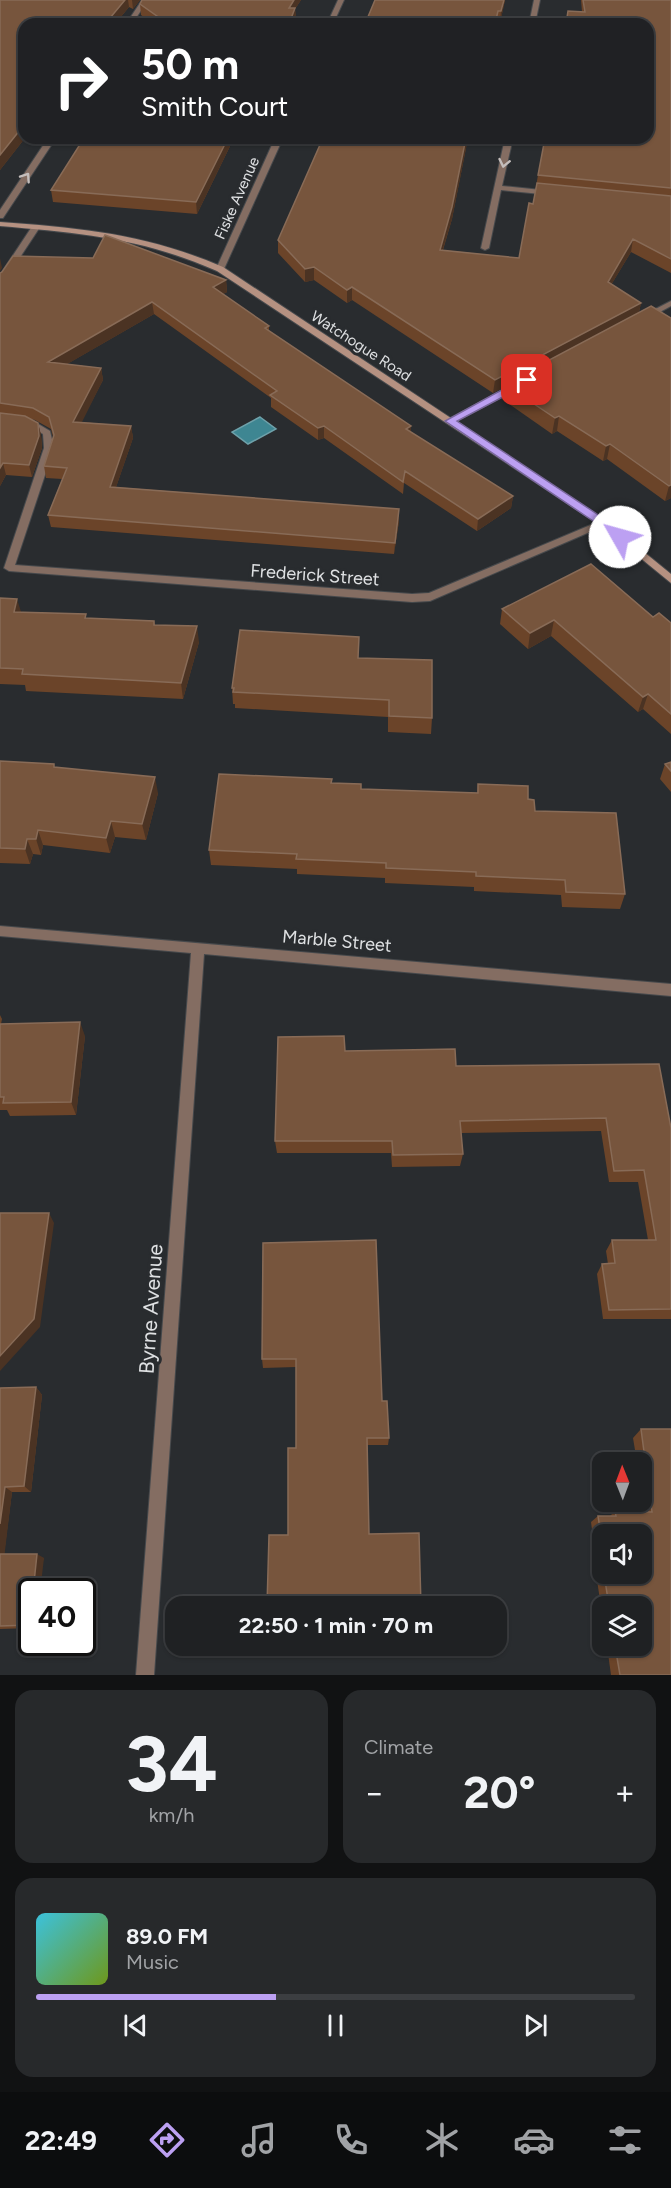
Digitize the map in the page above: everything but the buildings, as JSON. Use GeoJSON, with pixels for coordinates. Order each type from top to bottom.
{"type":"FeatureCollection","features":[{"type":"Feature","properties":{"kind":"street"},"geometry":{"type":"LineString","coordinates":[[133,18],[145,0]]}},
{"type":"Feature","properties":{"kind":"street"},"geometry":{"type":"LineString","coordinates":[[333,18],[341,0]]}},
{"type":"Feature","properties":{"kind":"street"},"geometry":{"type":"LineString","coordinates":[[533,18],[537,0]]}},
{"type":"Feature","properties":{"kind":"street"},"geometry":{"type":"LineString","coordinates":[[0,216],[48,144]]}},
{"type":"Feature","properties":{"kind":"street","name":"Fiske Avenue"},"geometry":{"type":"LineString","coordinates":[[219,269],[276,144]]}},
{"type":"Feature","properties":{"kind":"street"},"geometry":{"type":"LineString","coordinates":[[485,248],[508,144]]}},
{"type":"Feature","properties":{"kind":"street"},"geometry":{"type":"LineString","coordinates":[[499,188],[560,194]]}},
{"type":"Feature","properties":{"kind":"street","name":"Watchogue Road"},"geometry":{"type":"LineString","coordinates":[[0,224],[113,234],[188,254],[219,269],[603,523],[671,579]]}},
{"type":"Feature","properties":{"kind":"street"},"geometry":{"type":"LineString","coordinates":[[0,281],[36,227]]}},
{"type":"Feature","properties":{"kind":"street"},"geometry":{"type":"LineString","coordinates":[[640,319],[671,303]]}},
{"type":"Feature","properties":{"kind":"street"},"geometry":{"type":"LineString","coordinates":[[450,421],[527,380]]}},
{"type":"Feature","properties":{"kind":"street","name":"Frederick Street"},"geometry":{"type":"LineString","coordinates":[[0,419],[32,424],[47,433],[49,448],[9,568],[412,598],[430,597],[603,523]]}},
{"type":"Feature","properties":{"kind":"street","name":"Marble Street"},"geometry":{"type":"LineString","coordinates":[[0,931],[198,946],[671,990]]}},
{"type":"Feature","properties":{"kind":"street","name":"Byrne Avenue"},"geometry":{"type":"LineString","coordinates":[[145,1675],[198,946]]}},
{"type":"Feature","properties":{"kind":"water"},"geometry":{"type":"Polygon","coordinates":[[[260,417],[276,429],[248,444],[232,432],[260,417]]]}},
{"type":"Feature","properties":{"kind":"route"},"geometry":{"type":"LineString","coordinates":[[527,380],[450,421],[603,523],[620,537]]}}]}
